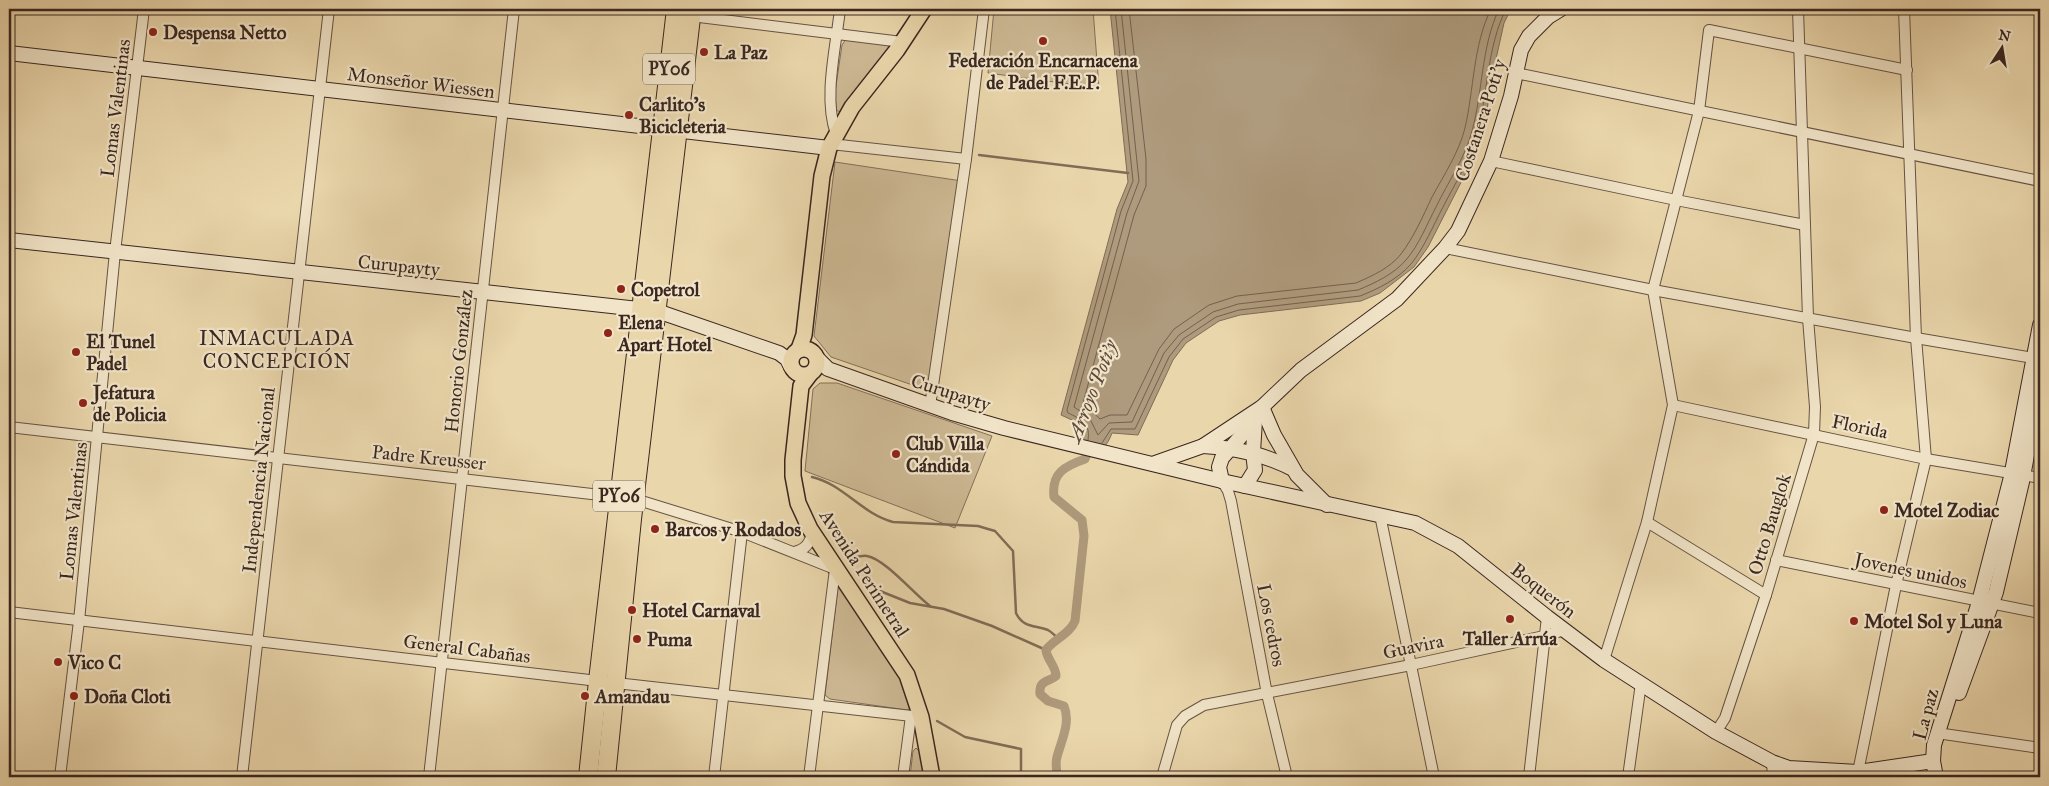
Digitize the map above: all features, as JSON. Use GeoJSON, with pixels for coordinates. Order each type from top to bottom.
{"type":"FeatureCollection","features":[{"type":"Feature","properties":{"kind":"highway","name":"PY06"},"geometry":{"type":"LineString","coordinates":[[588,777],[598,681],[627,498],[670,129],[686,11]]}},
{"type":"Feature","properties":{"kind":"highway","name":"PY06"},"geometry":{"type":"LineString","coordinates":[[606,777],[616,683],[627,498]]}},
{"type":"Feature","properties":{"kind":"main road","name":"Avenida Perimetral"},"geometry":{"type":"LineString","coordinates":[[924,9],[902,42],[860,95],[832,142],[822,176],[806,311],[806,359],[793,476],[798,502],[812,532],[904,670],[912,689],[916,716],[932,777]]}},
{"type":"Feature","properties":{"kind":"main road","name":"Avenida Perimetral"},"geometry":{"type":"LineString","coordinates":[[792,369],[791,358],[806,359]]}},
{"type":"Feature","properties":{"kind":"main road"},"geometry":{"type":"LineString","coordinates":[[792,369],[806,359]]}},
{"type":"Feature","properties":{"kind":"street","name":"Lomas Valentinas"},"geometry":{"type":"LineString","coordinates":[[60,777],[79,621],[115,252],[144,9]]}},
{"type":"Feature","properties":{"kind":"street","name":"Independencia Nacional"},"geometry":{"type":"LineString","coordinates":[[242,777],[329,9]]}},
{"type":"Feature","properties":{"kind":"street","name":"Honorio González"},"geometry":{"type":"LineString","coordinates":[[429,777],[514,9]]}},
{"type":"Feature","properties":{"kind":"street"},"geometry":{"type":"LineString","coordinates":[[840,9],[829,99],[832,142],[966,159]]}},
{"type":"Feature","properties":{"kind":"street"},"geometry":{"type":"LineString","coordinates":[[930,406],[966,159],[984,9]]}},
{"type":"Feature","properties":{"kind":"street","name":"Costanera Poti'y"},"geometry":{"type":"LineString","coordinates":[[1222,481],[1219,467],[1222,458],[1274,394],[1301,370],[1397,299],[1445,248],[1458,231],[1490,161],[1506,112],[1521,50],[1529,36],[1548,17],[1561,9]]}},
{"type":"Feature","properties":{"kind":"street","name":"Otto Bauglok"},"geometry":{"type":"LineString","coordinates":[[1716,732],[1725,718],[1766,595],[1814,434],[1808,318],[1798,9]]}},
{"type":"Feature","properties":{"kind":"street"},"geometry":{"type":"LineString","coordinates":[[1865,775],[1896,585],[1926,459],[1916,338],[1904,9]]}},
{"type":"Feature","properties":{"kind":"street"},"geometry":{"type":"LineString","coordinates":[[686,11],[902,42]]}},
{"type":"Feature","properties":{"kind":"street"},"geometry":{"type":"LineString","coordinates":[[1604,660],[1646,522],[1672,405],[1653,290],[1699,111],[1709,30],[1907,70]]}},
{"type":"Feature","properties":{"kind":"street","name":"Monseñor Wiessen"},"geometry":{"type":"LineString","coordinates":[[9,53],[670,129],[832,142]]}},
{"type":"Feature","properties":{"kind":"street"},"geometry":{"type":"LineString","coordinates":[[1516,72],[2040,181]]}},
{"type":"Feature","properties":{"kind":"street"},"geometry":{"type":"LineString","coordinates":[[1490,161],[1805,225]]}},
{"type":"Feature","properties":{"kind":"street","name":"Curupayty"},"geometry":{"type":"LineString","coordinates":[[9,240],[648,311],[780,353],[806,359],[828,370],[973,420],[1116,456]]}},
{"type":"Feature","properties":{"kind":"street"},"geometry":{"type":"LineString","coordinates":[[1445,248],[1653,290],[2037,358]]}},
{"type":"Feature","properties":{"kind":"street","name":"La paz"},"geometry":{"type":"LineString","coordinates":[[2018,474],[2037,358],[2040,325]]}},
{"type":"Feature","properties":{"kind":"street"},"geometry":{"type":"LineString","coordinates":[[780,353],[787,359],[792,369]]}},
{"type":"Feature","properties":{"kind":"street","name":"La paz"},"geometry":{"type":"LineString","coordinates":[[1936,777],[1934,762],[1940,734],[1985,603],[2040,385]]}},
{"type":"Feature","properties":{"kind":"street","name":"Florida"},"geometry":{"type":"LineString","coordinates":[[1672,405],[1926,459],[2040,478]]}},
{"type":"Feature","properties":{"kind":"street"},"geometry":{"type":"LineString","coordinates":[[1154,464],[1203,446],[1258,413]]}},
{"type":"Feature","properties":{"kind":"street"},"geometry":{"type":"LineString","coordinates":[[1246,486],[1255,470],[1253,452],[1258,413]]}},
{"type":"Feature","properties":{"kind":"street"},"geometry":{"type":"LineString","coordinates":[[1258,413],[1297,475],[1327,505]]}},
{"type":"Feature","properties":{"kind":"street","name":"Padre Kreusser"},"geometry":{"type":"LineString","coordinates":[[9,427],[627,498],[742,532],[835,568]]}},
{"type":"Feature","properties":{"kind":"street"},"geometry":{"type":"LineString","coordinates":[[1203,446],[1253,452],[1293,469]]}},
{"type":"Feature","properties":{"kind":"street","name":"Boquerón"},"geometry":{"type":"LineString","coordinates":[[1116,456],[1327,505],[1415,523],[1458,546],[1604,660],[1716,732],[1772,762],[1789,768],[1865,775],[1934,762]]}},
{"type":"Feature","properties":{"kind":"street","name":"Los cedros"},"geometry":{"type":"LineString","coordinates":[[1222,481],[1231,501],[1267,694],[1287,777]]}},
{"type":"Feature","properties":{"kind":"street"},"geometry":{"type":"LineString","coordinates":[[1380,515],[1434,777]]}},
{"type":"Feature","properties":{"kind":"street"},"geometry":{"type":"LineString","coordinates":[[1646,522],[1766,595]]}},
{"type":"Feature","properties":{"kind":"street"},"geometry":{"type":"LineString","coordinates":[[714,777],[742,532]]}},
{"type":"Feature","properties":{"kind":"street"},"geometry":{"type":"LineString","coordinates":[[794,552],[806,547],[812,532]]}},
{"type":"Feature","properties":{"kind":"street","name":"Jovenes unidos"},"geometry":{"type":"LineString","coordinates":[[1776,560],[2040,613]]}},
{"type":"Feature","properties":{"kind":"street"},"geometry":{"type":"LineString","coordinates":[[809,777],[835,568]]}},
{"type":"Feature","properties":{"kind":"street","name":"General Cabañas"},"geometry":{"type":"LineString","coordinates":[[9,612],[916,716]]}},
{"type":"Feature","properties":{"kind":"street"},"geometry":{"type":"LineString","coordinates":[[1529,777],[1546,616]]}},
{"type":"Feature","properties":{"kind":"street","name":"Guavira"},"geometry":{"type":"LineString","coordinates":[[1162,777],[1176,725],[1185,716],[1204,705],[1411,665],[1565,630]]}},
{"type":"Feature","properties":{"kind":"street"},"geometry":{"type":"LineString","coordinates":[[1628,777],[1641,683]]}},
{"type":"Feature","properties":{"kind":"street"},"geometry":{"type":"LineString","coordinates":[[904,777],[916,716]]}},
{"type":"Feature","properties":{"kind":"street"},"geometry":{"type":"LineString","coordinates":[[1940,734],[2040,748]]}},
{"type":"Feature","properties":{"kind":"street"},"geometry":{"type":"LineString","coordinates":[[1772,762],[1773,777]]}},
{"type":"Feature","properties":{"kind":"shaded area","name":"Federación Encarnacena de Padel F.E.P."},"geometry":{"type":"Polygon","coordinates":[[[994,9],[1093,9],[1099,88],[988,73],[994,9]]]}},
{"type":"Feature","properties":{"kind":"shaded area"},"geometry":{"type":"Polygon","coordinates":[[[846,39],[887,45],[890,49],[843,111],[840,112],[834,109],[833,106],[842,45],[846,39]]]}},
{"type":"Feature","properties":{"kind":"shaded area"},"geometry":{"type":"Polygon","coordinates":[[[835,162],[962,181],[930,391],[831,357],[814,336],[835,162]]]}},
{"type":"Feature","properties":{"kind":"shaded area","name":"Club Villa Cándida"},"geometry":{"type":"Polygon","coordinates":[[[820,383],[837,383],[992,436],[955,528],[805,471],[813,389],[820,383]]]}},
{"type":"Feature","properties":{"kind":"shaded area"},"geometry":{"type":"Polygon","coordinates":[[[838,586],[897,667],[912,707],[907,710],[830,699],[825,695],[838,586]]]}},
{"type":"Feature","properties":{"kind":"shaded area"},"geometry":{"type":"Polygon","coordinates":[[[916,748],[920,752],[925,777],[910,777],[913,751],[916,748]]]}},
{"type":"Feature","properties":{"kind":"water"},"geometry":{"type":"Polygon","coordinates":[[[1110,9],[1511,9],[1504,23],[1483,133],[1476,153],[1428,247],[1414,267],[1380,293],[1361,301],[1240,315],[1219,321],[1186,343],[1173,360],[1138,435],[1112,433],[1102,449],[1085,459],[1081,452],[1082,428],[1079,424],[1061,415],[1117,209],[1128,182],[1110,9]]]}},
{"type":"Feature","properties":{"kind":"waterway"},"geometry":{"type":"LineString","coordinates":[[979,155],[1128,173]]}},
{"type":"Feature","properties":{"kind":"waterway","name":"Arroyo Poti'y"},"geometry":{"type":"LineString","coordinates":[[1057,777],[1056,759],[1065,732],[1066,712],[1064,706],[1048,701],[1040,694],[1040,689],[1044,682],[1056,676],[1055,669],[1046,650],[1066,633],[1075,621],[1084,536],[1082,520],[1054,497],[1054,489],[1057,476],[1066,468],[1085,459],[1089,448]]}},
{"type":"Feature","properties":{"kind":"waterway"},"geometry":{"type":"LineString","coordinates":[[812,477],[833,486],[872,513],[893,522],[978,526],[995,531],[1013,551],[1016,613],[1026,624],[1048,630],[1058,638]]}},
{"type":"Feature","properties":{"kind":"waterway"},"geometry":{"type":"LineString","coordinates":[[847,559],[867,556],[882,563],[930,606]]}},
{"type":"Feature","properties":{"kind":"waterway"},"geometry":{"type":"LineString","coordinates":[[875,589],[910,603],[944,609],[992,626],[1046,650]]}},
{"type":"Feature","properties":{"kind":"waterway"},"geometry":{"type":"LineString","coordinates":[[937,721],[965,737],[1021,749],[1021,777]]}},
{"type":"Feature","properties":{"kind":"place","name":"Despensa Netto"},"geometry":{"type":"Point","coordinates":[153,32]}},
{"type":"Feature","properties":{"kind":"place","name":"Federación Encarnacena de Padel F.E.P."},"geometry":{"type":"Point","coordinates":[1043,41]}},
{"type":"Feature","properties":{"kind":"place","name":"La Paz"},"geometry":{"type":"Point","coordinates":[704,52]}},
{"type":"Feature","properties":{"kind":"place","name":"Carlito's Bicicleteria"},"geometry":{"type":"Point","coordinates":[629,115]}},
{"type":"Feature","properties":{"kind":"place","name":"Copetrol"},"geometry":{"type":"Point","coordinates":[621,289]}},
{"type":"Feature","properties":{"kind":"place","name":"Elena Apart Hotel"},"geometry":{"type":"Point","coordinates":[608,333]}},
{"type":"Feature","properties":{"kind":"place","name":"El Tunel Padel"},"geometry":{"type":"Point","coordinates":[76,352]}},
{"type":"Feature","properties":{"kind":"place","name":"Jefatura de Policia"},"geometry":{"type":"Point","coordinates":[83,403]}},
{"type":"Feature","properties":{"kind":"place","name":"Club Villa Cándida"},"geometry":{"type":"Point","coordinates":[896,454]}},
{"type":"Feature","properties":{"kind":"place","name":"Motel Zodiac"},"geometry":{"type":"Point","coordinates":[1884,510]}},
{"type":"Feature","properties":{"kind":"place","name":"Barcos y Rodados"},"geometry":{"type":"Point","coordinates":[655,529]}},
{"type":"Feature","properties":{"kind":"place","name":"Hotel Carnaval"},"geometry":{"type":"Point","coordinates":[632,610]}},
{"type":"Feature","properties":{"kind":"place","name":"Taller Arrúa"},"geometry":{"type":"Point","coordinates":[1510,619]}},
{"type":"Feature","properties":{"kind":"place","name":"Motel Sol y Luna"},"geometry":{"type":"Point","coordinates":[1854,621]}},
{"type":"Feature","properties":{"kind":"place","name":"Puma"},"geometry":{"type":"Point","coordinates":[637,639]}},
{"type":"Feature","properties":{"kind":"place","name":"Vico C"},"geometry":{"type":"Point","coordinates":[58,662]}},
{"type":"Feature","properties":{"kind":"place","name":"Doña Cloti"},"geometry":{"type":"Point","coordinates":[74,696]}},
{"type":"Feature","properties":{"kind":"place","name":"Amandau"},"geometry":{"type":"Point","coordinates":[585,696]}},
{"type":"Feature","properties":{"kind":"district","name":"INMACULADA CONCEPCIÓN"},"geometry":{"type":"Point","coordinates":[277,350]}}]}
